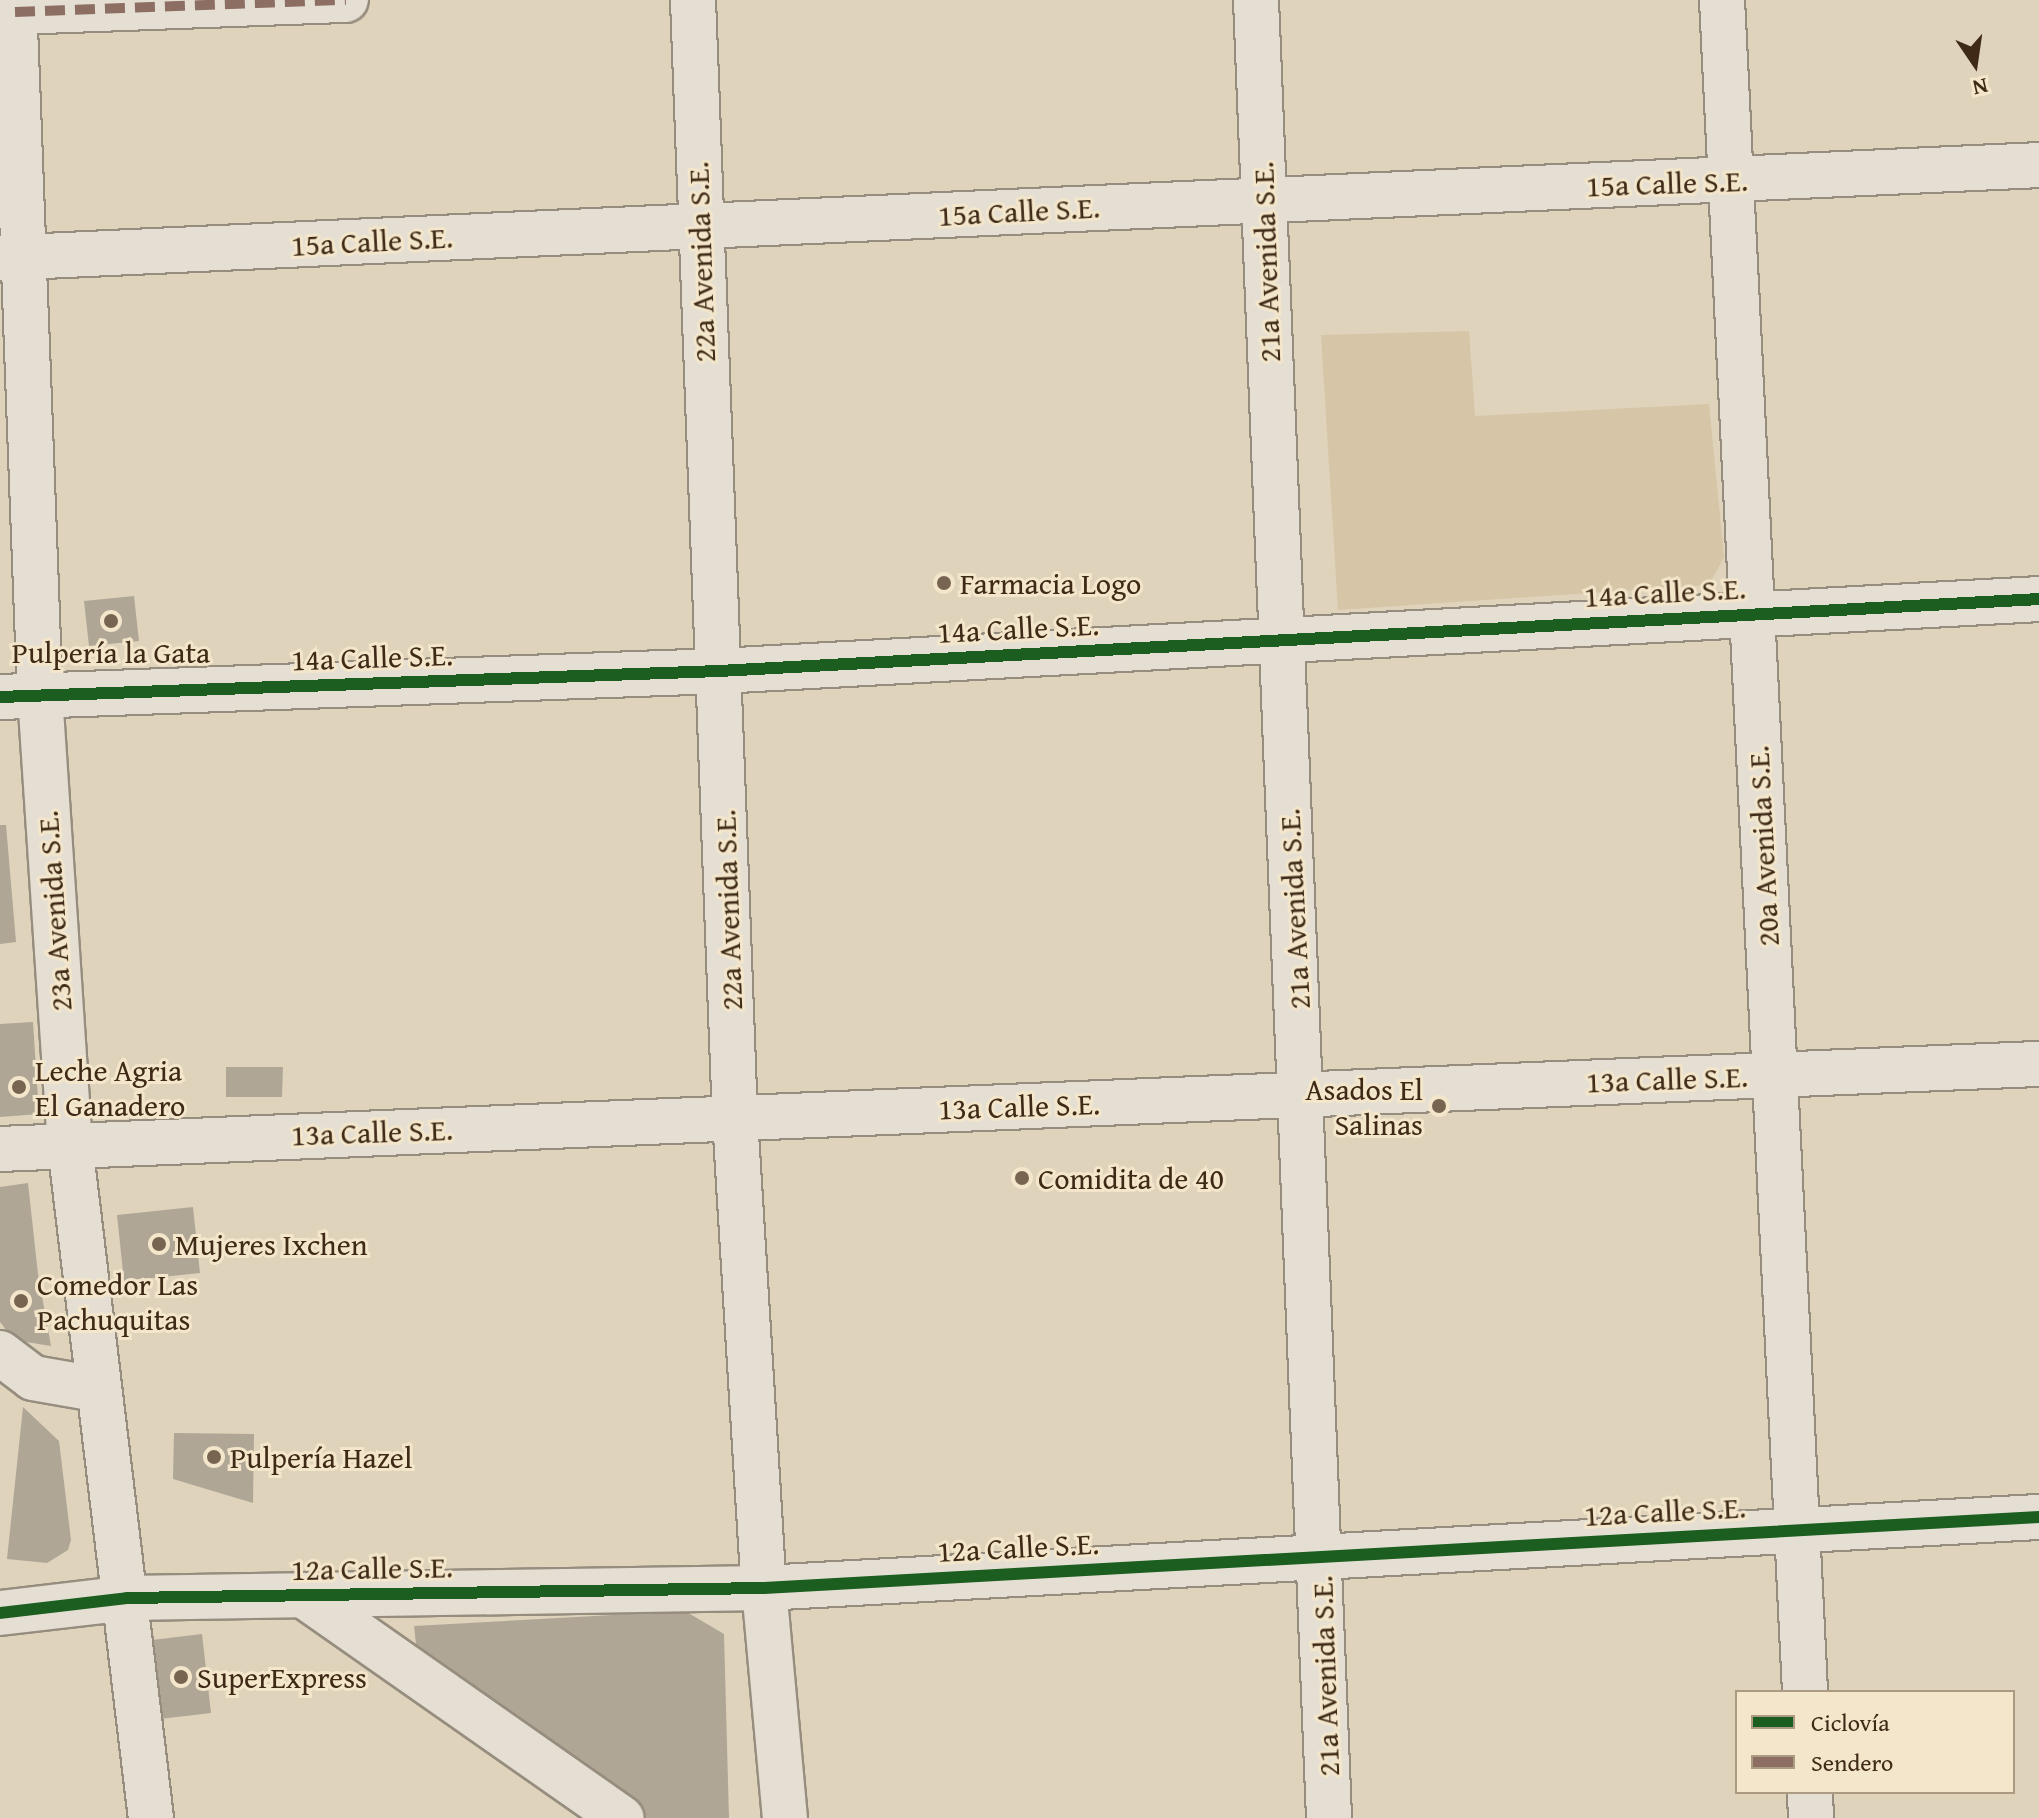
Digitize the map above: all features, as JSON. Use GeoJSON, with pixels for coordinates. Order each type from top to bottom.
{"type":"FeatureCollection","features":[{"type":"Feature","properties":{"kind":"street"},"geometry":{"type":"LineString","coordinates":[[15,6],[346,0]]}},
{"type":"Feature","properties":{"kind":"street","name":"22a Avenida S.E."},"geometry":{"type":"LineString","coordinates":[[693,0],[698,227],[719,671],[735,1118],[764,1588],[785,1818]]}},
{"type":"Feature","properties":{"kind":"street","name":"21a Avenida S.E."},"geometry":{"type":"LineString","coordinates":[[1256,0],[1303,1094],[1329,1818]]}},
{"type":"Feature","properties":{"kind":"street","name":"20a Avenida S.E."},"geometry":{"type":"LineString","coordinates":[[1722,0],[1805,1690]]}},
{"type":"Feature","properties":{"kind":"street","name":"23a Avenida S.E."},"geometry":{"type":"LineString","coordinates":[[15,6],[12,258],[20,696],[96,1389],[127,1598],[151,1818]]}},
{"type":"Feature","properties":{"kind":"street","name":"15a Calle S.E."},"geometry":{"type":"LineString","coordinates":[[12,258],[2039,165]]}},
{"type":"Feature","properties":{"kind":"street","name":"14a Calle S.E."},"geometry":{"type":"LineString","coordinates":[[20,696],[719,671],[2039,599]]}},
{"type":"Feature","properties":{"kind":"street","name":"13a Calle S.E."},"geometry":{"type":"LineString","coordinates":[[0,1149],[2039,1064]]}},
{"type":"Feature","properties":{"kind":"street"},"geometry":{"type":"LineString","coordinates":[[0,1353],[33,1378],[96,1389]]}},
{"type":"Feature","properties":{"kind":"street","name":"12a Calle S.E."},"geometry":{"type":"LineString","coordinates":[[0,1613],[127,1598],[764,1588],[2039,1517]]}},
{"type":"Feature","properties":{"kind":"street"},"geometry":{"type":"LineString","coordinates":[[303,1595],[622,1818]]}},
{"type":"Feature","properties":{"kind":"street"},"geometry":{"type":"LineString","coordinates":[[1810,1794],[1811,1818]]}},
{"type":"Feature","properties":{"kind":"shaded area"},"geometry":{"type":"Polygon","coordinates":[[[1469,331],[1475,416],[1709,404],[1724,557],[1709,585],[1338,610],[1321,335],[1469,331]]]}},
{"type":"Feature","properties":{"kind":"building","name":"Pulpería la Gata"},"geometry":{"type":"Polygon","coordinates":[[[134,596],[139,641],[89,646],[84,601],[134,596]]]}},
{"type":"Feature","properties":{"kind":"building"},"geometry":{"type":"Polygon","coordinates":[[[0,825],[6,825],[16,942],[0,944],[0,825]]]}},
{"type":"Feature","properties":{"kind":"building","name":"Leche Agria El Ganadero"},"geometry":{"type":"Polygon","coordinates":[[[33,1022],[39,1114],[0,1117],[0,1024],[33,1022]]]}},
{"type":"Feature","properties":{"kind":"building"},"geometry":{"type":"Polygon","coordinates":[[[226,1067],[283,1067],[282,1097],[226,1097],[226,1067]]]}},
{"type":"Feature","properties":{"kind":"building"},"geometry":{"type":"Polygon","coordinates":[[[28,1183],[38,1274],[51,1346],[14,1340],[0,1322],[0,1187],[28,1183]]]}},
{"type":"Feature","properties":{"kind":"building","name":"Mujeres Ixchen"},"geometry":{"type":"Polygon","coordinates":[[[193,1207],[200,1273],[124,1281],[117,1215],[193,1207]]]}},
{"type":"Feature","properties":{"kind":"building"},"geometry":{"type":"Polygon","coordinates":[[[23,1407],[59,1441],[71,1540],[68,1550],[47,1563],[7,1559],[23,1407]]]}},
{"type":"Feature","properties":{"kind":"building","name":"Pulpería Hazel"},"geometry":{"type":"Polygon","coordinates":[[[174,1433],[254,1434],[253,1503],[173,1479],[174,1433]]]}},
{"type":"Feature","properties":{"kind":"building"},"geometry":{"type":"Polygon","coordinates":[[[685,1611],[724,1634],[729,1818],[647,1818],[417,1653],[414,1626],[685,1611]]]}},
{"type":"Feature","properties":{"kind":"building","name":"SuperExpress"},"geometry":{"type":"Polygon","coordinates":[[[202,1634],[211,1713],[160,1719],[152,1640],[202,1634]]]}},
{"type":"Feature","properties":{"kind":"marked path"},"geometry":{"type":"LineString","coordinates":[[15,12],[346,0]]}},
{"type":"Feature","properties":{"kind":"cycle path"},"geometry":{"type":"LineString","coordinates":[[0,697],[719,671],[2039,599]]}},
{"type":"Feature","properties":{"kind":"cycle path"},"geometry":{"type":"LineString","coordinates":[[0,1613],[127,1598],[764,1588],[2039,1517]]}},
{"type":"Feature","properties":{"kind":"place","name":"Farmacia Logo"},"geometry":{"type":"Point","coordinates":[944,583]}},
{"type":"Feature","properties":{"kind":"place","name":"Pulpería la Gata"},"geometry":{"type":"Point","coordinates":[111,621]}},
{"type":"Feature","properties":{"kind":"place","name":"Leche Agria El Ganadero"},"geometry":{"type":"Point","coordinates":[19,1087]}},
{"type":"Feature","properties":{"kind":"place","name":"Asados El Salinas"},"geometry":{"type":"Point","coordinates":[1439,1106]}},
{"type":"Feature","properties":{"kind":"place","name":"Comidita de 40"},"geometry":{"type":"Point","coordinates":[1022,1178]}},
{"type":"Feature","properties":{"kind":"place","name":"Mujeres Ixchen"},"geometry":{"type":"Point","coordinates":[159,1244]}},
{"type":"Feature","properties":{"kind":"place","name":"Comedor Las Pachuquitas"},"geometry":{"type":"Point","coordinates":[21,1301]}},
{"type":"Feature","properties":{"kind":"place","name":"Pulpería Hazel"},"geometry":{"type":"Point","coordinates":[214,1457]}},
{"type":"Feature","properties":{"kind":"place","name":"SuperExpress"},"geometry":{"type":"Point","coordinates":[181,1677]}}]}
